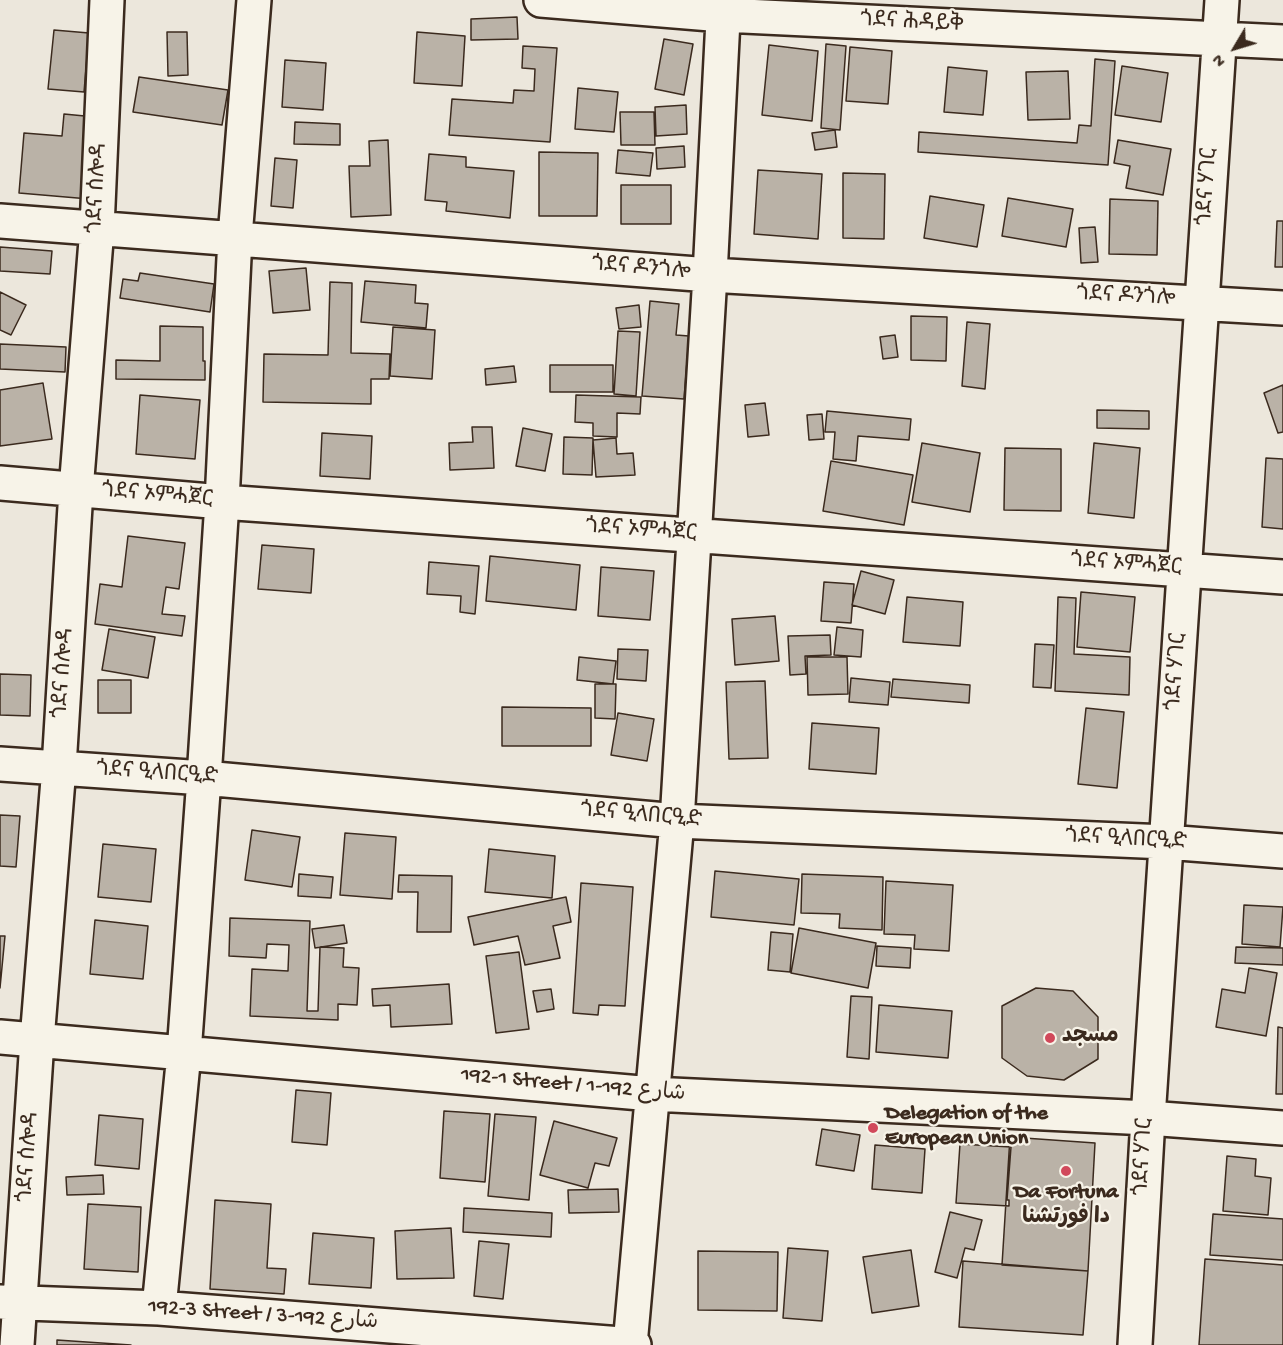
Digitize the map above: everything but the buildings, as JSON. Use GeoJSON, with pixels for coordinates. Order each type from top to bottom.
{"type":"FeatureCollection","features":[{"type":"Feature","properties":{"kind":"street","name":"ጎደና ሰሎዳ"},"geometry":{"type":"LineString","coordinates":[[17,1345],[11,1302],[38,1040],[59,767],[76,490],[97,228],[107,0]]}},
{"type":"Feature","properties":{"kind":"street"},"geometry":{"type":"LineString","coordinates":[[159,1308],[184,1053],[204,778],[222,502],[235,237],[254,0]]}},
{"type":"Feature","properties":{"kind":"street","name":"ጎደና ሕዳይቅ"},"geometry":{"type":"LineString","coordinates":[[542,0],[724,8],[1283,42]]}},
{"type":"Feature","properties":{"kind":"street","name":"ጎደና ሃገር"},"geometry":{"type":"LineString","coordinates":[[1135,1345],[1222,0]]}},
{"type":"Feature","properties":{"kind":"street"},"geometry":{"type":"LineString","coordinates":[[631,1345],[677,821],[724,8]]}},
{"type":"Feature","properties":{"kind":"street","name":"ጎደና ዶንጎሎ"},"geometry":{"type":"LineString","coordinates":[[0,221],[235,237],[710,275],[1283,308]]}},
{"type":"Feature","properties":{"kind":"street","name":"ጎደና ኦምሓጀር"},"geometry":{"type":"LineString","coordinates":[[0,483],[222,502],[1283,577]]}},
{"type":"Feature","properties":{"kind":"street","name":"ጎደና ዒላበርዒድ"},"geometry":{"type":"LineString","coordinates":[[0,764],[204,778],[677,821],[1166,842],[1283,851]]}},
{"type":"Feature","properties":{"kind":"street","name":"192-1 Street / شارع 192-1"},"geometry":{"type":"LineString","coordinates":[[0,1037],[652,1094],[1148,1118],[1283,1128]]}},
{"type":"Feature","properties":{"kind":"street","name":"192-3 Street / شارع 192-3"},"geometry":{"type":"LineString","coordinates":[[11,1302],[159,1308],[631,1345]]}},
{"type":"Feature","properties":{"kind":"place","name":"مسجد"},"geometry":{"type":"Point","coordinates":[1050,1038]}},
{"type":"Feature","properties":{"kind":"place","name":"Delegation of the European Union"},"geometry":{"type":"Point","coordinates":[873,1128]}},
{"type":"Feature","properties":{"kind":"place","name":"Da Fortuna دا فورتشنا"},"geometry":{"type":"Point","coordinates":[1066,1171]}}]}
